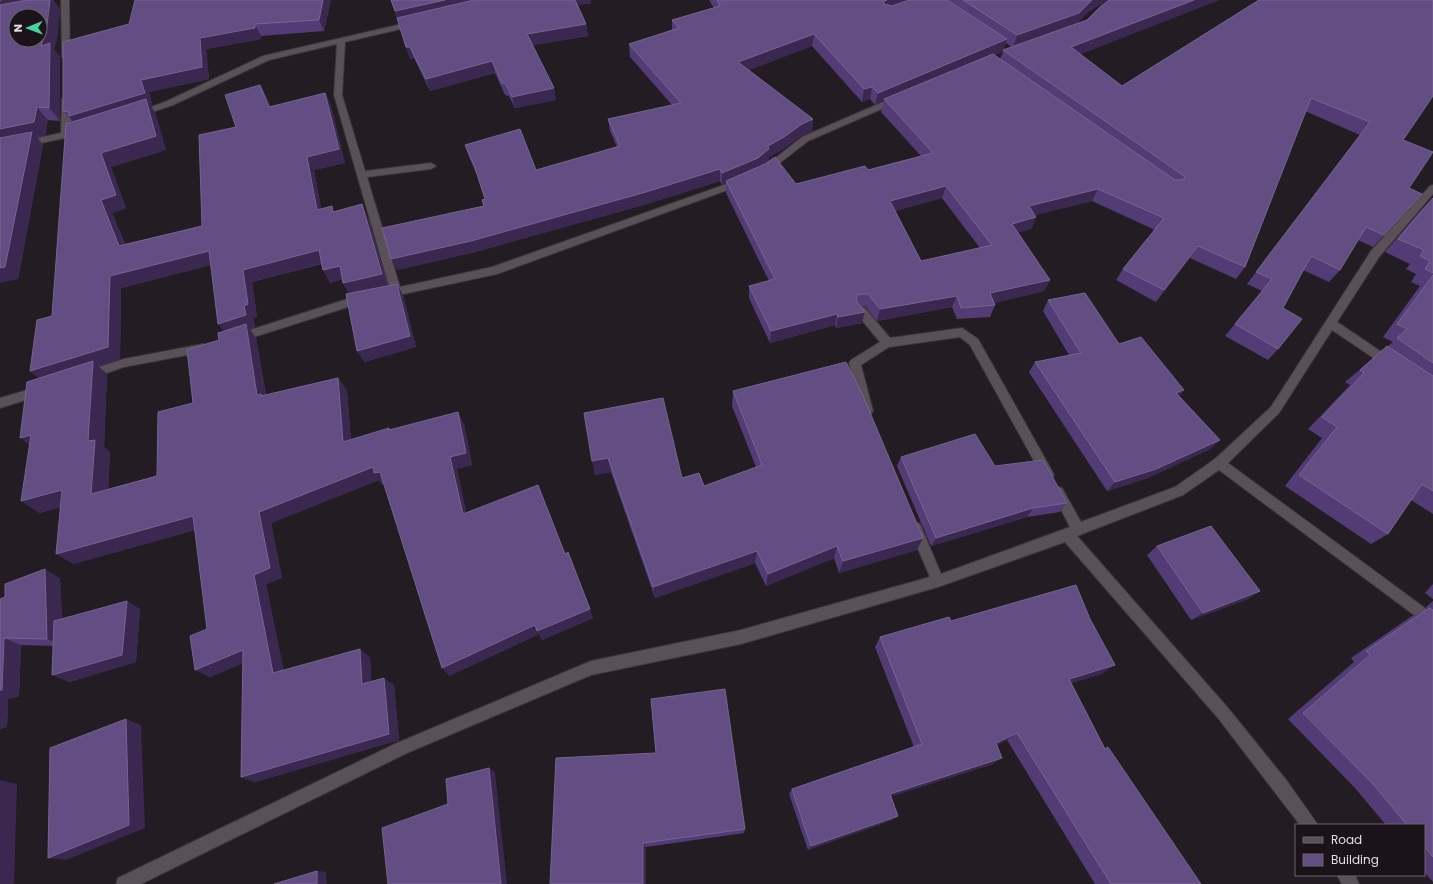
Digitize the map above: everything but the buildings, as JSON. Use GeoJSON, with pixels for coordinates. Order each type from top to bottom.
{"type":"FeatureCollection","features":[{"type":"Feature","properties":{"kind":"street"},"geometry":{"type":"LineString","coordinates":[[66,0],[66,64]]}},
{"type":"Feature","properties":{"kind":"street"},"geometry":{"type":"LineString","coordinates":[[125,117],[170,103],[266,58],[425,21]]}},
{"type":"Feature","properties":{"kind":"street"},"geometry":{"type":"LineString","coordinates":[[341,41],[338,95],[396,291]]}},
{"type":"Feature","properties":{"kind":"street"},"geometry":{"type":"LineString","coordinates":[[66,93],[66,136]]}},
{"type":"Feature","properties":{"kind":"street"},"geometry":{"type":"LineString","coordinates":[[231,340],[349,301],[493,271],[724,189],[761,173],[805,139],[905,96]]}},
{"type":"Feature","properties":{"kind":"street"},"geometry":{"type":"LineString","coordinates":[[0,149],[66,136],[88,129]]}},
{"type":"Feature","properties":{"kind":"street"},"geometry":{"type":"LineString","coordinates":[[361,175],[431,166]]}},
{"type":"Feature","properties":{"kind":"street"},"geometry":{"type":"LineString","coordinates":[[124,884],[402,748],[590,668],[741,637],[938,581],[1179,491],[1219,463],[1275,410],[1374,254],[1433,188]]}},
{"type":"Feature","properties":{"kind":"street"},"geometry":{"type":"LineString","coordinates":[[860,310],[886,343]]}},
{"type":"Feature","properties":{"kind":"street"},"geometry":{"type":"LineString","coordinates":[[1331,323],[1401,371]]}},
{"type":"Feature","properties":{"kind":"street"},"geometry":{"type":"LineString","coordinates":[[872,423],[866,408],[855,364],[886,343],[962,332],[974,342],[1072,532],[1279,781],[1309,824]]}},
{"type":"Feature","properties":{"kind":"street"},"geometry":{"type":"LineString","coordinates":[[79,378],[124,363],[216,345]]}},
{"type":"Feature","properties":{"kind":"street"},"geometry":{"type":"LineString","coordinates":[[0,403],[49,388]]}},
{"type":"Feature","properties":{"kind":"street"},"geometry":{"type":"LineString","coordinates":[[1219,463],[1433,622]]}},
{"type":"Feature","properties":{"kind":"street"},"geometry":{"type":"LineString","coordinates":[[910,516],[938,581]]}}]}
